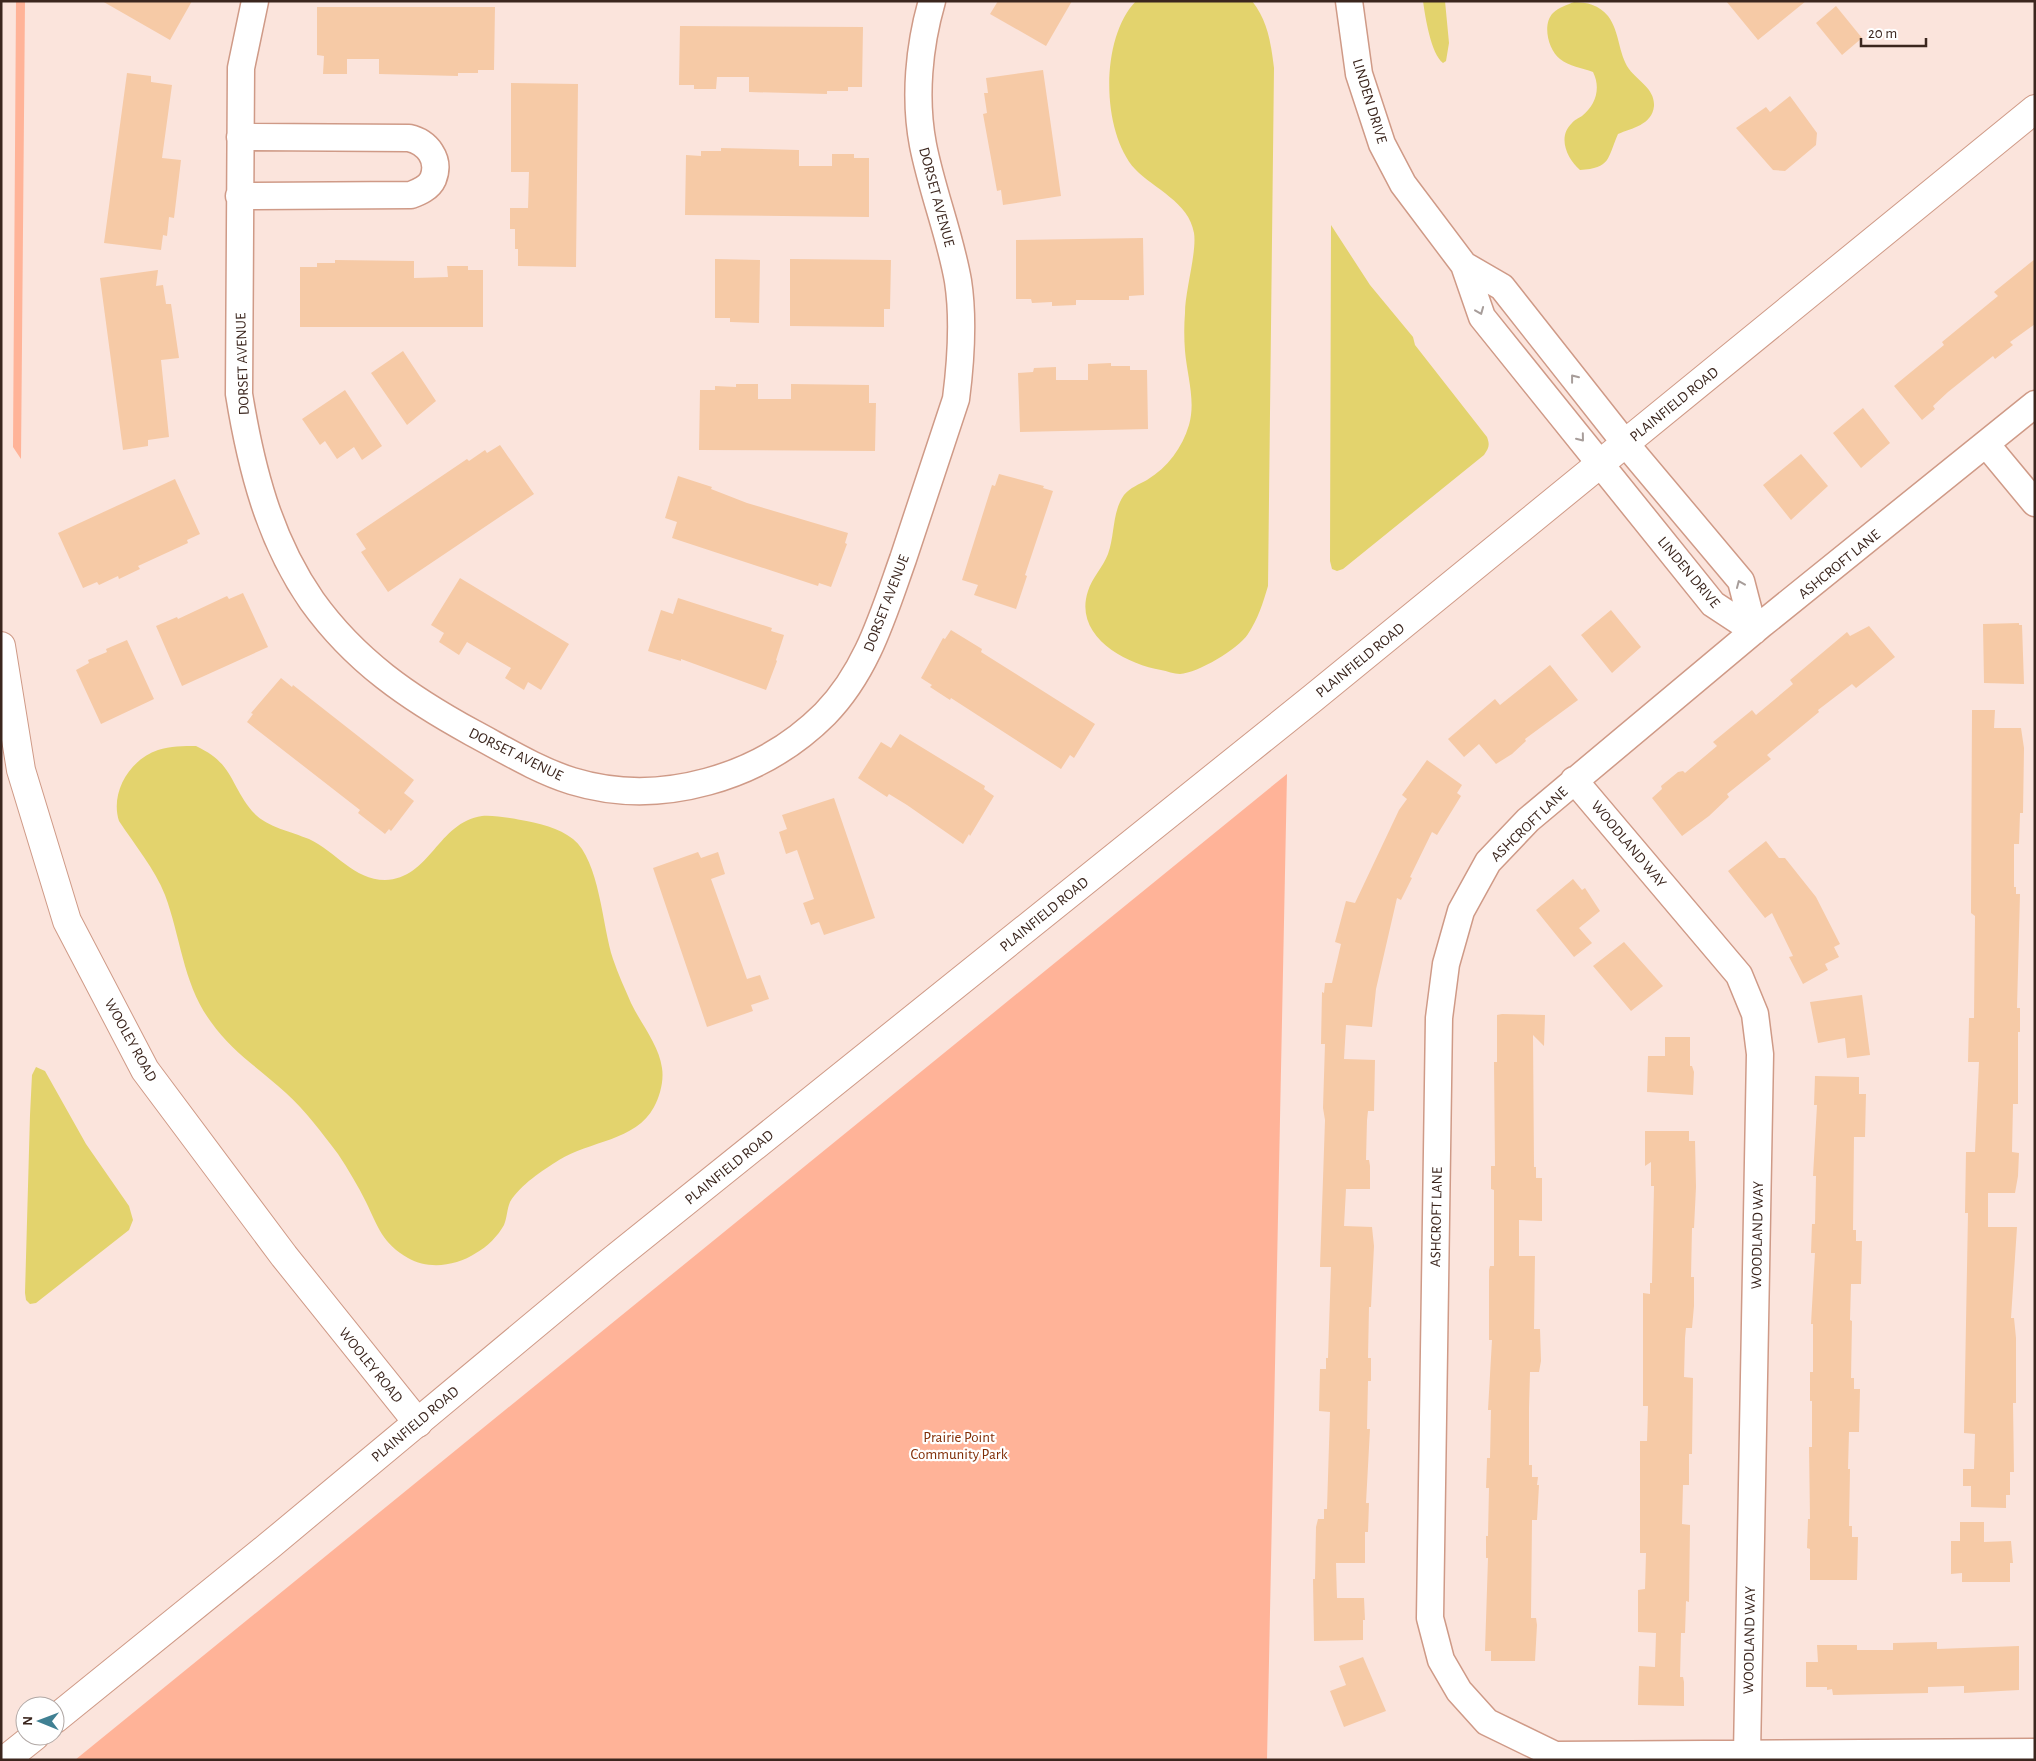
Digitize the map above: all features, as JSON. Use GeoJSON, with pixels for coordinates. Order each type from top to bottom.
{"type":"FeatureCollection","features":[{"type":"Feature","properties":{"kind":"main road","name":"PLAINFIELD ROAD"},"geometry":{"type":"LineString","coordinates":[[65,1711],[418,1423],[609,1263],[1313,698],[2035,109]]}},
{"type":"Feature","properties":{"kind":"main road","name":"WOOLEY ROAD"},"geometry":{"type":"LineString","coordinates":[[1,646],[21,770],[67,921],[146,1070],[284,1256],[418,1423]]}},
{"type":"Feature","properties":{"kind":"main road"},"geometry":{"type":"LineString","coordinates":[[5,1760],[22,1746]]}},
{"type":"Feature","properties":{"kind":"street","name":"DORSET AVENUE"},"geometry":{"type":"LineString","coordinates":[[255,1],[241,68],[239,394],[247,447],[261,499],[288,561],[319,609],[354,651],[382,677],[448,719],[540,769],[574,782],[612,789],[650,790],[688,786],[724,778],[758,762],[796,740],[826,712],[857,674],[877,632],[956,399],[962,338],[958,282],[949,240],[923,147],[920,123],[919,87],[922,50],[932,1]]}},
{"type":"Feature","properties":{"kind":"street","name":"LINDEN DRIVE"},"geometry":{"type":"LineString","coordinates":[[1350,1],[1360,74],[1382,144],[1404,184],[1464,265],[1482,317],[1713,604],[1754,631]]}},
{"type":"Feature","properties":{"kind":"street"},"geometry":{"type":"LineString","coordinates":[[239,196],[411,196],[422,190],[433,179],[434,167],[433,155],[427,146],[420,140],[409,138],[240,137]]}},
{"type":"Feature","properties":{"kind":"street","name":"LINDEN DRIVE"},"geometry":{"type":"LineString","coordinates":[[1464,265],[1502,287],[1626,443],[1741,581],[1754,631]]}},
{"type":"Feature","properties":{"kind":"street","name":"ASHCROFT LANE"},"geometry":{"type":"LineString","coordinates":[[2035,404],[1754,631],[1528,820],[1488,862],[1461,911],[1446,964],[1439,1018],[1430,1618],[1441,1660],[1459,1691],[1481,1716],[1487,1722],[1555,1755],[2035,1752]]}},
{"type":"Feature","properties":{"kind":"street"},"geometry":{"type":"LineString","coordinates":[[1986,444],[2035,503]]}},
{"type":"Feature","properties":{"kind":"street","name":"WOODLAND WAY"},"geometry":{"type":"LineString","coordinates":[[1574,780],[1739,975],[1755,1014],[1760,1054],[1747,1754]]}},
{"type":"Feature","properties":{"kind":"green space"},"geometry":{"type":"Polygon","coordinates":[[[16,1],[25,1],[21,459],[13,447],[16,1]]]}},
{"type":"Feature","properties":{"kind":"green space","name":"Prairie Point Community Park"},"geometry":{"type":"Polygon","coordinates":[[[1287,774],[1267,1760],[75,1760],[1287,774]]]}},
{"type":"Feature","properties":{"kind":"shaded area"},"geometry":{"type":"Polygon","coordinates":[[[1136,1],[1252,1],[1265,25],[1274,68],[1268,586],[1252,628],[1243,640],[1227,653],[1207,665],[1188,673],[1180,674],[1147,667],[1118,654],[1105,645],[1095,634],[1088,621],[1085,607],[1090,586],[1108,554],[1120,502],[1129,490],[1155,475],[1168,463],[1186,433],[1192,407],[1184,327],[1194,250],[1194,233],[1191,222],[1178,204],[1135,169],[1124,152],[1116,132],[1111,109],[1109,85],[1111,60],[1116,38],[1124,17],[1136,1]]]}},
{"type":"Feature","properties":{"kind":"shaded area"},"geometry":{"type":"Polygon","coordinates":[[[1423,1],[1445,1],[1449,43],[1446,61],[1443,63],[1435,52],[1432,43],[1423,1]]]}},
{"type":"Feature","properties":{"kind":"shaded area"},"geometry":{"type":"Polygon","coordinates":[[[1574,2],[1592,5],[1601,9],[1608,16],[1615,29],[1625,63],[1649,90],[1654,100],[1650,118],[1635,128],[1618,134],[1609,156],[1603,164],[1590,169],[1580,170],[1571,160],[1565,148],[1565,135],[1573,122],[1591,107],[1596,96],[1597,84],[1593,72],[1567,63],[1556,55],[1552,50],[1547,30],[1553,13],[1574,2]]]}},
{"type":"Feature","properties":{"kind":"shaded area"},"geometry":{"type":"Polygon","coordinates":[[[1331,225],[1370,285],[1413,337],[1415,345],[1487,437],[1489,444],[1484,455],[1343,569],[1337,571],[1332,569],[1330,561],[1331,225]]]}},
{"type":"Feature","properties":{"kind":"shaded area"},"geometry":{"type":"Polygon","coordinates":[[[177,746],[196,746],[218,760],[230,775],[252,811],[264,821],[309,839],[354,870],[374,879],[385,880],[400,877],[413,870],[455,828],[467,820],[482,816],[542,824],[562,832],[573,839],[582,849],[595,878],[609,945],[617,970],[631,1003],[654,1043],[660,1059],[662,1073],[661,1088],[654,1107],[646,1118],[624,1134],[571,1154],[532,1178],[510,1202],[504,1225],[499,1233],[484,1248],[468,1257],[460,1261],[433,1265],[416,1262],[400,1253],[382,1234],[349,1172],[314,1122],[286,1093],[228,1042],[211,1022],[194,992],[188,976],[161,885],[119,821],[117,799],[120,789],[124,779],[138,761],[158,750],[177,746]]]}},
{"type":"Feature","properties":{"kind":"shaded area"},"geometry":{"type":"Polygon","coordinates":[[[36,1067],[45,1071],[86,1144],[129,1206],[133,1220],[129,1230],[36,1303],[30,1304],[26,1300],[25,1293],[30,1115],[32,1075],[36,1067]]]}},
{"type":"Feature","properties":{"kind":"building"},"geometry":{"type":"Polygon","coordinates":[[[102,1],[192,1],[170,40],[102,1]]]}},
{"type":"Feature","properties":{"kind":"building"},"geometry":{"type":"Polygon","coordinates":[[[998,1],[1072,1],[1046,46],[990,14],[998,1]]]}},
{"type":"Feature","properties":{"kind":"building"},"geometry":{"type":"Polygon","coordinates":[[[1726,1],[1806,1],[1758,40],[1726,1]]]}},
{"type":"Feature","properties":{"kind":"building"},"geometry":{"type":"Polygon","coordinates":[[[1836,6],[1862,38],[1842,55],[1816,23],[1836,6]]]}},
{"type":"Feature","properties":{"kind":"building"},"geometry":{"type":"Polygon","coordinates":[[[317,7],[495,7],[494,70],[478,70],[478,73],[458,73],[458,76],[379,74],[379,59],[347,59],[347,74],[323,74],[324,56],[317,55],[317,7]]]}},
{"type":"Feature","properties":{"kind":"building"},"geometry":{"type":"Polygon","coordinates":[[[680,26],[863,27],[862,87],[848,87],[848,91],[827,91],[827,94],[749,92],[749,77],[717,77],[716,89],[694,89],[694,85],[679,85],[680,26]]]}},
{"type":"Feature","properties":{"kind":"building"},"geometry":{"type":"Polygon","coordinates":[[[1043,70],[1061,196],[1003,205],[1001,190],[997,191],[983,114],[987,113],[984,93],[988,93],[986,78],[1043,70]]]}},
{"type":"Feature","properties":{"kind":"building"},"geometry":{"type":"Polygon","coordinates":[[[127,73],[151,76],[151,82],[172,85],[162,158],[181,160],[174,218],[169,217],[167,236],[163,235],[161,250],[104,243],[127,73]]]}},
{"type":"Feature","properties":{"kind":"building"},"geometry":{"type":"Polygon","coordinates":[[[511,83],[578,84],[576,267],[518,266],[518,249],[515,249],[515,229],[510,229],[510,208],[528,208],[529,172],[511,172],[511,83]]]}},
{"type":"Feature","properties":{"kind":"building"},"geometry":{"type":"Polygon","coordinates":[[[1790,96],[1817,133],[1816,145],[1785,171],[1773,170],[1736,128],[1766,107],[1770,112],[1790,96]]]}},
{"type":"Feature","properties":{"kind":"building"},"geometry":{"type":"Polygon","coordinates":[[[721,148],[799,150],[799,166],[832,166],[832,154],[854,154],[854,158],[869,158],[869,217],[685,215],[686,155],[701,156],[701,151],[721,151],[721,148]]]}},
{"type":"Feature","properties":{"kind":"building"},"geometry":{"type":"Polygon","coordinates":[[[1143,238],[1144,295],[1129,296],[1129,300],[1076,300],[1076,305],[1052,306],[1052,302],[1032,303],[1031,299],[1016,299],[1016,240],[1143,238]]]}},
{"type":"Feature","properties":{"kind":"building"},"geometry":{"type":"Polygon","coordinates":[[[715,259],[760,260],[759,323],[730,322],[730,318],[715,318],[715,259]]]}},
{"type":"Feature","properties":{"kind":"building"},"geometry":{"type":"Polygon","coordinates":[[[790,259],[891,260],[890,309],[884,309],[884,327],[790,326],[790,259]]]}},
{"type":"Feature","properties":{"kind":"building"},"geometry":{"type":"Polygon","coordinates":[[[2035,259],[2035,324],[2010,342],[2013,345],[1995,359],[1993,356],[1948,392],[1933,406],[1935,409],[1922,420],[1894,386],[1944,345],[1942,342],[1998,296],[1994,292],[2035,259]]]}},
{"type":"Feature","properties":{"kind":"building"},"geometry":{"type":"Polygon","coordinates":[[[335,260],[414,261],[414,278],[448,277],[447,266],[468,266],[468,270],[483,270],[483,327],[300,327],[300,267],[317,267],[317,263],[335,263],[335,260]]]}},
{"type":"Feature","properties":{"kind":"building"},"geometry":{"type":"Polygon","coordinates":[[[158,270],[156,286],[163,285],[166,304],[171,304],[179,358],[161,360],[169,437],[148,440],[148,446],[123,450],[100,278],[158,270]]]}},
{"type":"Feature","properties":{"kind":"building"},"geometry":{"type":"Polygon","coordinates":[[[403,351],[436,401],[407,425],[371,373],[403,351]]]}},
{"type":"Feature","properties":{"kind":"building"},"geometry":{"type":"Polygon","coordinates":[[[1111,363],[1111,366],[1130,366],[1130,370],[1147,370],[1148,429],[1020,432],[1018,373],[1033,372],[1034,368],[1056,367],[1056,380],[1088,380],[1088,364],[1111,363]]]}},
{"type":"Feature","properties":{"kind":"building"},"geometry":{"type":"Polygon","coordinates":[[[736,384],[758,384],[758,399],[791,399],[791,384],[869,385],[869,403],[876,403],[875,451],[699,450],[700,390],[715,390],[715,386],[736,387],[736,384]]]}},
{"type":"Feature","properties":{"kind":"building"},"geometry":{"type":"Polygon","coordinates":[[[345,390],[382,446],[362,460],[354,447],[337,459],[325,441],[320,445],[302,419],[345,390]]]}},
{"type":"Feature","properties":{"kind":"building"},"geometry":{"type":"Polygon","coordinates":[[[1863,408],[1890,443],[1861,468],[1833,433],[1863,408]]]}},
{"type":"Feature","properties":{"kind":"building"},"geometry":{"type":"Polygon","coordinates":[[[500,445],[534,494],[388,592],[361,552],[366,549],[356,534],[467,459],[469,461],[485,450],[487,453],[500,445]]]}},
{"type":"Feature","properties":{"kind":"building"},"geometry":{"type":"Polygon","coordinates":[[[1801,454],[1828,486],[1791,520],[1763,485],[1801,454]]]}},
{"type":"Feature","properties":{"kind":"building"},"geometry":{"type":"Polygon","coordinates":[[[999,474],[1044,486],[1043,488],[1053,491],[1025,575],[1027,576],[1016,609],[974,595],[978,585],[962,580],[992,485],[995,486],[999,474]]]}},
{"type":"Feature","properties":{"kind":"building"},"geometry":{"type":"Polygon","coordinates":[[[678,476],[712,487],[711,489],[747,503],[848,533],[845,543],[847,544],[831,587],[819,583],[818,586],[672,538],[677,522],[665,518],[678,476]]]}},
{"type":"Feature","properties":{"kind":"building"},"geometry":{"type":"Polygon","coordinates":[[[175,479],[200,534],[187,540],[188,543],[138,566],[140,569],[119,579],[118,576],[99,585],[97,582],[83,588],[58,533],[175,479]]]}},
{"type":"Feature","properties":{"kind":"building"},"geometry":{"type":"Polygon","coordinates":[[[460,578],[569,644],[541,690],[528,682],[524,690],[505,678],[511,668],[467,642],[459,655],[439,642],[444,633],[431,625],[460,578]]]}},
{"type":"Feature","properties":{"kind":"building"},"geometry":{"type":"Polygon","coordinates":[[[243,593],[268,647],[182,686],[156,626],[177,617],[178,619],[227,596],[229,599],[243,593]]]}},
{"type":"Feature","properties":{"kind":"building"},"geometry":{"type":"Polygon","coordinates":[[[678,598],[772,628],[771,631],[784,635],[766,690],[681,659],[681,661],[648,651],[661,610],[673,614],[678,598]]]}},
{"type":"Feature","properties":{"kind":"building"},"geometry":{"type":"Polygon","coordinates":[[[1611,610],[1641,647],[1612,673],[1581,635],[1611,610]]]}},
{"type":"Feature","properties":{"kind":"building"},"geometry":{"type":"Polygon","coordinates":[[[2019,623],[2019,625],[2022,625],[2024,684],[1984,683],[1983,624],[2019,623]]]}},
{"type":"Feature","properties":{"kind":"building"},"geometry":{"type":"Polygon","coordinates":[[[1869,626],[1895,657],[1856,688],[1852,684],[1818,710],[1819,712],[1767,755],[1771,759],[1727,794],[1729,797],[1709,816],[1682,836],[1652,798],[1662,789],[1661,786],[1678,772],[1683,771],[1685,773],[1717,746],[1713,742],[1752,710],[1756,715],[1793,684],[1790,680],[1847,632],[1850,636],[1869,626]]]}},
{"type":"Feature","properties":{"kind":"building"},"geometry":{"type":"Polygon","coordinates":[[[951,630],[982,649],[981,652],[1095,724],[1074,758],[1070,755],[1061,769],[951,698],[950,700],[930,687],[932,685],[921,678],[943,638],[945,639],[951,630]]]}},
{"type":"Feature","properties":{"kind":"building"},"geometry":{"type":"Polygon","coordinates":[[[127,640],[154,699],[101,724],[76,670],[89,663],[88,660],[107,652],[106,649],[127,640]]]}},
{"type":"Feature","properties":{"kind":"building"},"geometry":{"type":"Polygon","coordinates":[[[1550,665],[1578,700],[1525,739],[1526,741],[1512,754],[1496,764],[1479,744],[1464,757],[1448,739],[1495,699],[1500,705],[1550,665]]]}},
{"type":"Feature","properties":{"kind":"building"},"geometry":{"type":"Polygon","coordinates":[[[281,678],[292,687],[293,685],[414,780],[404,793],[414,801],[391,831],[389,829],[385,834],[358,813],[360,810],[247,722],[253,714],[251,713],[281,678]]]}},
{"type":"Feature","properties":{"kind":"building"},"geometry":{"type":"Polygon","coordinates":[[[1972,710],[1995,710],[1994,728],[2021,728],[2024,748],[2023,813],[2020,813],[2019,844],[2014,844],[2014,887],[2016,887],[2016,894],[2020,894],[2017,1008],[2020,1008],[2020,1032],[2018,1032],[2018,1104],[2013,1104],[2012,1152],[2019,1153],[2018,1176],[2015,1193],[1988,1193],[1988,1227],[2017,1227],[2011,1318],[2014,1318],[2016,1338],[2016,1403],[2013,1403],[2014,1472],[2010,1472],[2010,1495],[2006,1495],[2006,1508],[1971,1507],[1971,1486],[1963,1486],[1963,1469],[1974,1469],[1975,1434],[1964,1433],[1968,1213],[1965,1213],[1966,1152],[1975,1152],[1979,1062],[1968,1062],[1969,1018],[1974,1018],[1975,916],[1971,913],[1972,710]]]}},
{"type":"Feature","properties":{"kind":"building"},"geometry":{"type":"Polygon","coordinates":[[[900,734],[985,786],[984,789],[994,796],[970,836],[969,834],[963,844],[907,805],[889,794],[887,797],[858,778],[881,742],[891,748],[900,734]]]}},
{"type":"Feature","properties":{"kind":"building"},"geometry":{"type":"Polygon","coordinates":[[[1427,760],[1462,785],[1457,793],[1461,796],[1437,835],[1432,832],[1401,900],[1397,898],[1376,989],[1372,1027],[1346,1025],[1344,1059],[1375,1060],[1374,1111],[1368,1111],[1367,1120],[1366,1160],[1369,1160],[1370,1166],[1370,1189],[1346,1189],[1344,1226],[1372,1227],[1374,1246],[1371,1307],[1369,1307],[1368,1358],[1371,1358],[1371,1381],[1368,1381],[1367,1429],[1370,1429],[1366,1503],[1369,1503],[1368,1532],[1365,1532],[1365,1563],[1336,1563],[1337,1598],[1364,1598],[1365,1620],[1363,1620],[1363,1640],[1314,1641],[1313,1579],[1315,1579],[1316,1527],[1318,1519],[1324,1519],[1324,1509],[1327,1509],[1330,1412],[1319,1411],[1320,1369],[1326,1369],[1326,1358],[1328,1358],[1331,1267],[1320,1267],[1325,1120],[1323,1108],[1325,1044],[1321,1044],[1322,992],[1324,993],[1325,983],[1332,983],[1341,944],[1335,942],[1346,901],[1355,903],[1399,810],[1407,799],[1402,795],[1427,760]]]}},
{"type":"Feature","properties":{"kind":"building"},"geometry":{"type":"Polygon","coordinates":[[[834,798],[875,918],[824,935],[819,922],[811,925],[803,903],[814,899],[797,850],[786,854],[779,832],[787,829],[782,815],[834,798]]]}},
{"type":"Feature","properties":{"kind":"building"},"geometry":{"type":"Polygon","coordinates":[[[1766,841],[1779,858],[1785,858],[1816,897],[1840,944],[1834,947],[1839,957],[1825,964],[1828,970],[1803,984],[1789,957],[1793,956],[1772,913],[1765,918],[1728,871],[1766,841]]]}},
{"type":"Feature","properties":{"kind":"building"},"geometry":{"type":"Polygon","coordinates":[[[698,852],[701,858],[718,852],[725,874],[711,879],[747,979],[760,975],[769,999],[751,1005],[753,1011],[707,1027],[653,868],[698,852]]]}},
{"type":"Feature","properties":{"kind":"building"},"geometry":{"type":"Polygon","coordinates":[[[1573,879],[1582,890],[1585,888],[1600,911],[1579,928],[1592,943],[1574,957],[1536,910],[1573,879]]]}},
{"type":"Feature","properties":{"kind":"building"},"geometry":{"type":"Polygon","coordinates":[[[1624,942],[1663,986],[1631,1011],[1593,966],[1624,942]]]}},
{"type":"Feature","properties":{"kind":"building"},"geometry":{"type":"Polygon","coordinates":[[[1862,995],[1870,1055],[1847,1058],[1845,1038],[1818,1043],[1810,1002],[1862,995]]]}},
{"type":"Feature","properties":{"kind":"building"},"geometry":{"type":"Polygon","coordinates":[[[1497,1015],[1545,1015],[1544,1046],[1533,1035],[1534,1167],[1536,1167],[1536,1178],[1542,1178],[1542,1221],[1519,1220],[1519,1256],[1535,1256],[1534,1329],[1540,1329],[1541,1361],[1539,1372],[1530,1372],[1529,1408],[1529,1465],[1532,1465],[1532,1477],[1538,1477],[1537,1485],[1539,1485],[1537,1520],[1532,1520],[1531,1618],[1536,1618],[1537,1625],[1535,1661],[1491,1661],[1491,1651],[1485,1651],[1488,1558],[1486,1558],[1486,1536],[1488,1536],[1489,1488],[1486,1488],[1487,1458],[1490,1458],[1491,1410],[1488,1410],[1492,1340],[1489,1340],[1489,1270],[1490,1266],[1494,1266],[1494,1190],[1491,1189],[1491,1166],[1495,1166],[1494,1062],[1497,1062],[1497,1015]]]}},
{"type":"Feature","properties":{"kind":"building"},"geometry":{"type":"Polygon","coordinates":[[[1665,1037],[1690,1037],[1690,1066],[1692,1066],[1694,1072],[1693,1095],[1647,1092],[1648,1056],[1665,1056],[1665,1037]]]}},
{"type":"Feature","properties":{"kind":"building"},"geometry":{"type":"Polygon","coordinates":[[[1815,1076],[1859,1077],[1859,1094],[1866,1094],[1865,1137],[1854,1137],[1853,1230],[1856,1230],[1856,1241],[1862,1241],[1861,1284],[1851,1284],[1850,1320],[1852,1321],[1851,1378],[1854,1378],[1854,1389],[1860,1389],[1859,1432],[1849,1432],[1848,1469],[1850,1469],[1849,1526],[1852,1526],[1852,1537],[1858,1537],[1857,1580],[1810,1580],[1810,1549],[1807,1548],[1808,1519],[1810,1519],[1809,1447],[1812,1447],[1810,1372],[1813,1372],[1813,1324],[1811,1324],[1815,1253],[1811,1253],[1812,1224],[1815,1224],[1816,1176],[1813,1176],[1817,1105],[1814,1105],[1815,1076]]]}},
{"type":"Feature","properties":{"kind":"building"},"geometry":{"type":"Polygon","coordinates":[[[1645,1131],[1689,1131],[1689,1141],[1695,1141],[1696,1187],[1694,1228],[1692,1228],[1691,1277],[1694,1277],[1694,1306],[1692,1328],[1686,1328],[1684,1377],[1693,1378],[1692,1454],[1689,1454],[1689,1485],[1683,1485],[1682,1524],[1690,1525],[1689,1602],[1686,1601],[1685,1633],[1681,1633],[1680,1677],[1683,1677],[1684,1682],[1684,1706],[1638,1705],[1639,1666],[1655,1667],[1656,1633],[1638,1632],[1638,1590],[1645,1589],[1646,1553],[1640,1553],[1640,1441],[1647,1441],[1648,1406],[1643,1406],[1643,1293],[1650,1294],[1650,1283],[1652,1283],[1654,1186],[1651,1186],[1651,1162],[1645,1166],[1645,1131]]]}},
{"type":"Feature","properties":{"kind":"building"},"geometry":{"type":"Polygon","coordinates":[[[1960,1522],[1984,1522],[1984,1542],[2011,1541],[2013,1563],[2010,1563],[2010,1582],[1962,1582],[1962,1573],[1951,1574],[1951,1541],[1960,1541],[1960,1522]]]}},
{"type":"Feature","properties":{"kind":"building"},"geometry":{"type":"Polygon","coordinates":[[[1937,1642],[1937,1649],[2019,1646],[2019,1690],[1964,1693],[1964,1686],[1928,1687],[1928,1693],[1833,1695],[1832,1689],[1827,1690],[1827,1687],[1806,1687],[1806,1662],[1818,1662],[1817,1645],[1857,1645],[1857,1650],[1893,1650],[1893,1643],[1937,1642]]]}},
{"type":"Feature","properties":{"kind":"building"},"geometry":{"type":"Polygon","coordinates":[[[1363,1657],[1386,1711],[1344,1727],[1330,1691],[1346,1685],[1339,1666],[1363,1657]]]}}]}
